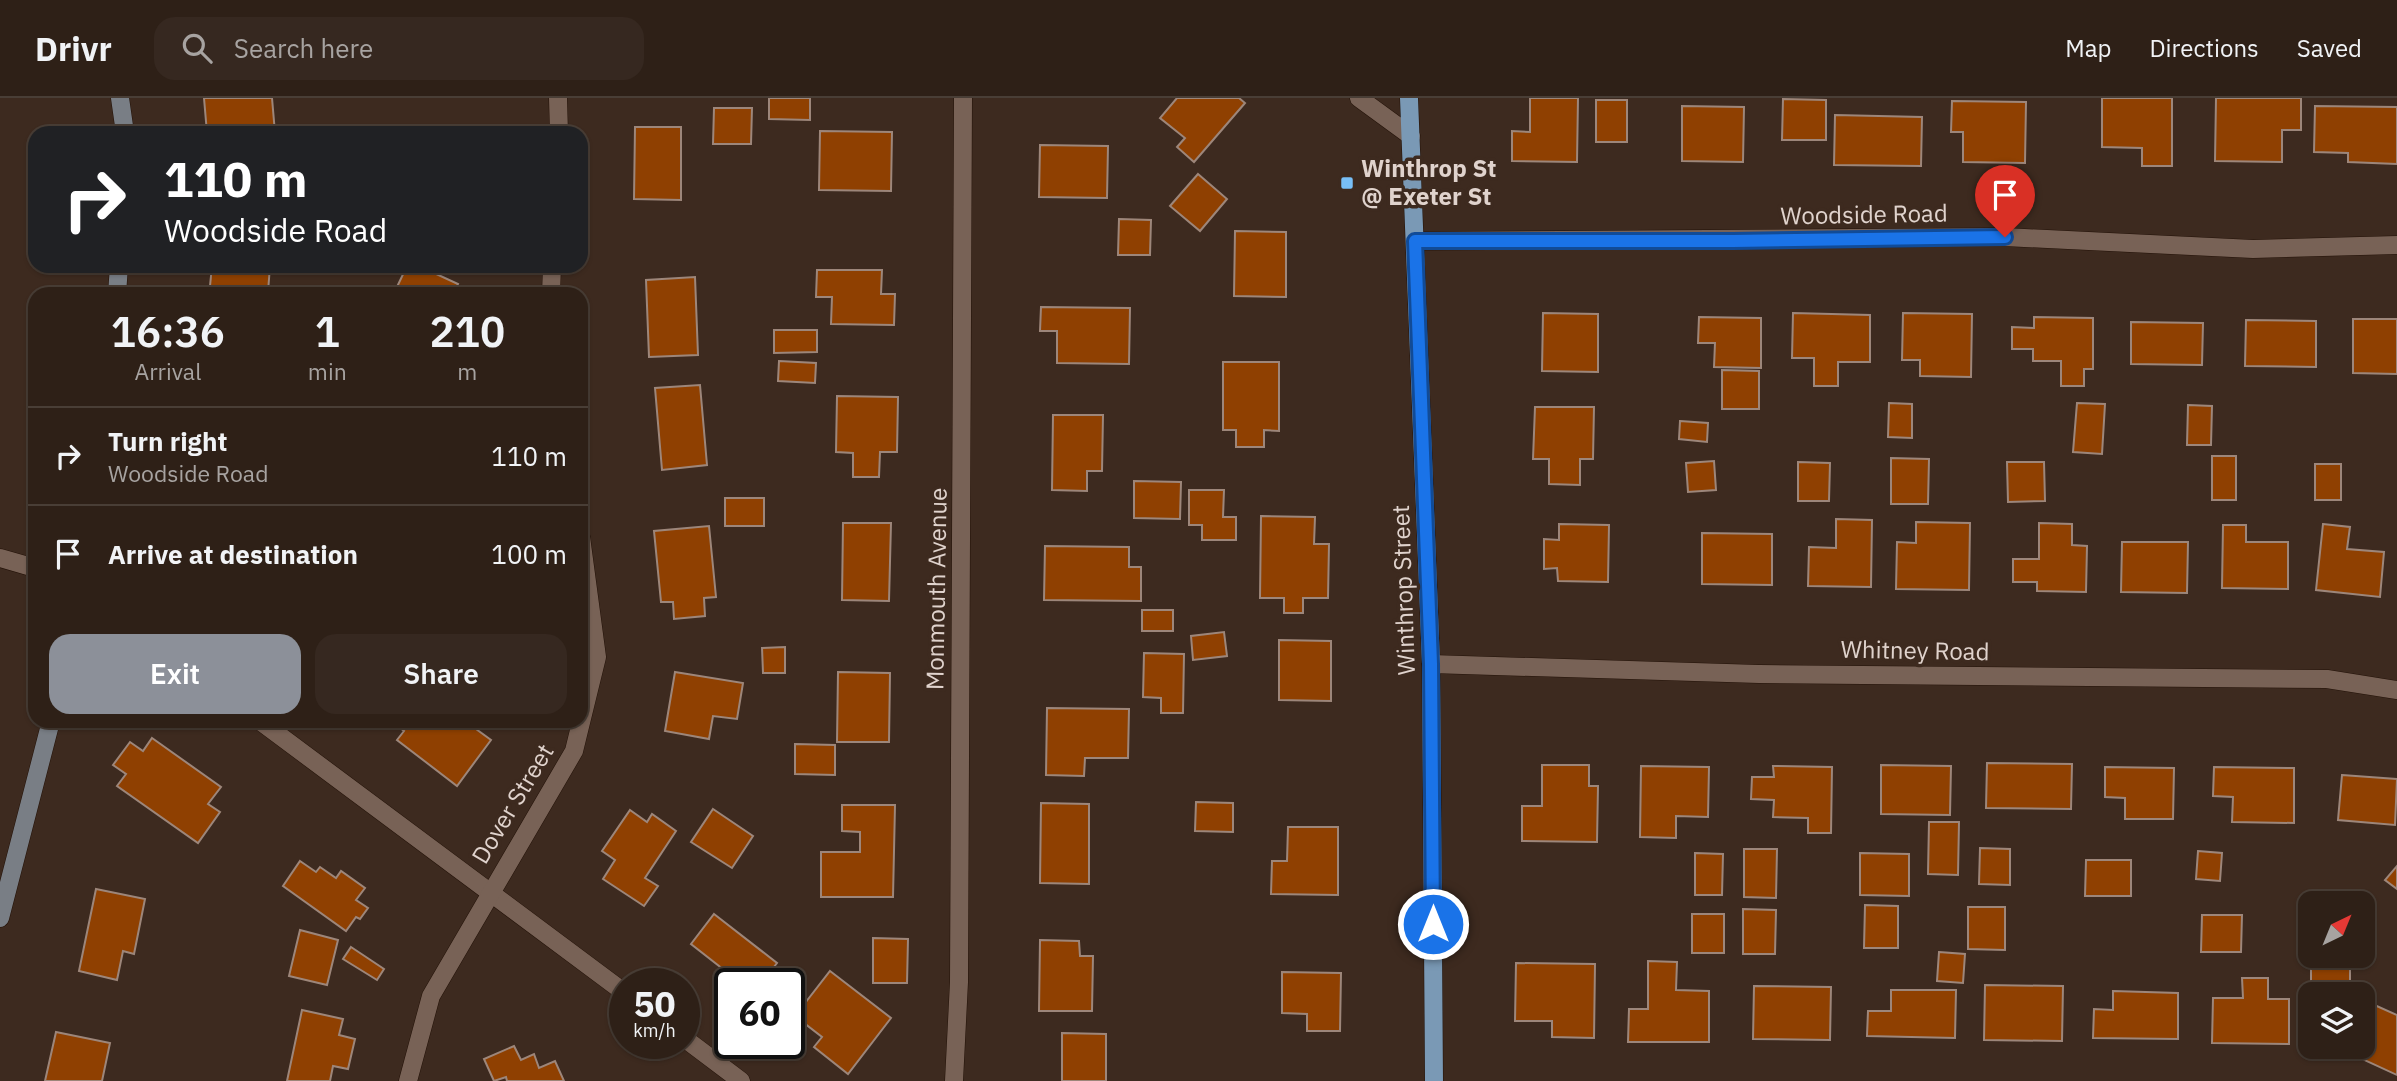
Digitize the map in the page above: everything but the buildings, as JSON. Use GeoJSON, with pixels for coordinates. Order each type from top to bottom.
{"type":"FeatureCollection","features":[{"type":"Feature","properties":{"kind":"main road","name":"Winthrop Street"},"geometry":{"type":"LineString","coordinates":[[1409,98],[1431,664],[1434,1081]]}},
{"type":"Feature","properties":{"kind":"street"},"geometry":{"type":"LineString","coordinates":[[120,98],[124,126]]}},
{"type":"Feature","properties":{"kind":"street"},"geometry":{"type":"LineString","coordinates":[[558,98],[559,126]]}},
{"type":"Feature","properties":{"kind":"street","name":"Monmouth Avenue"},"geometry":{"type":"LineString","coordinates":[[954,1081],[959,982],[963,98]]}},
{"type":"Feature","properties":{"kind":"street"},"geometry":{"type":"LineString","coordinates":[[1359,98],[1410,136]]}},
{"type":"Feature","properties":{"kind":"street","name":"Woodside Road"},"geometry":{"type":"LineString","coordinates":[[1415,241],[1733,241],[2005,237],[2253,249],[2397,246]]}},
{"type":"Feature","properties":{"kind":"street"},"geometry":{"type":"LineString","coordinates":[[0,558],[28,566]]}},
{"type":"Feature","properties":{"kind":"street","name":"Dover Street"},"geometry":{"type":"LineString","coordinates":[[588,590],[597,657],[588,694]]}},
{"type":"Feature","properties":{"kind":"street","name":"Whitney Road"},"geometry":{"type":"LineString","coordinates":[[1431,664],[1759,674],[2327,679],[2397,690]]}},
{"type":"Feature","properties":{"kind":"street"},"geometry":{"type":"LineString","coordinates":[[0,918],[49,728]]}},
{"type":"Feature","properties":{"kind":"street"},"geometry":{"type":"LineString","coordinates":[[270,728],[609,981]]}},
{"type":"Feature","properties":{"kind":"street","name":"Dover Street"},"geometry":{"type":"LineString","coordinates":[[408,1081],[431,996],[490,890],[574,751],[580,728]]}},
{"type":"Feature","properties":{"kind":"street"},"geometry":{"type":"LineString","coordinates":[[700,1050],[741,1081]]}},
{"type":"Feature","properties":{"kind":"place","name":"Winthrop St @ Exeter St"},"geometry":{"type":"Point","coordinates":[1347,183]}},
{"type":"Feature","properties":{"kind":"route"},"geometry":{"type":"LineString","coordinates":[[1433,924],[1431,664],[1415,241],[1733,241],[2005,237]]}}]}
